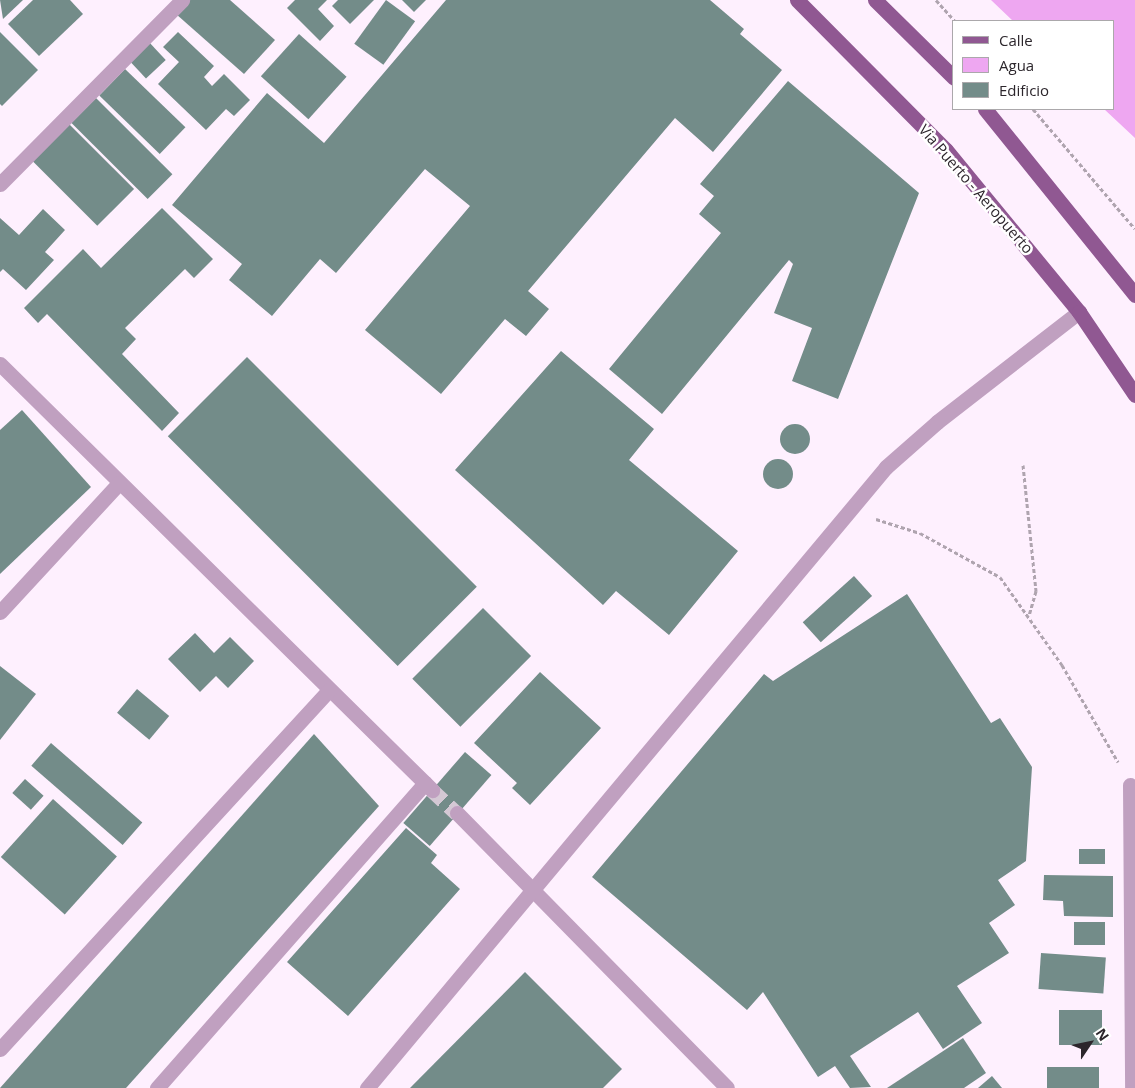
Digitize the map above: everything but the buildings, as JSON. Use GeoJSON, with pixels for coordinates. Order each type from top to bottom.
{"type":"FeatureCollection","features":[{"type":"Feature","properties":{"kind":"main road","name":"Via Puerto - Aeropuerto"},"geometry":{"type":"LineString","coordinates":[[797,0],[946,150],[1079,312],[1135,395]]}},
{"type":"Feature","properties":{"kind":"main road"},"geometry":{"type":"LineString","coordinates":[[875,0],[952,76]]}},
{"type":"Feature","properties":{"kind":"main road"},"geometry":{"type":"LineString","coordinates":[[986,110],[1135,295]]}},
{"type":"Feature","properties":{"kind":"street"},"geometry":{"type":"LineString","coordinates":[[0,184],[182,0]]}},
{"type":"Feature","properties":{"kind":"street"},"geometry":{"type":"LineString","coordinates":[[367,1088],[536,890],[886,467],[936,422],[1079,312]]}},
{"type":"Feature","properties":{"kind":"street"},"geometry":{"type":"LineString","coordinates":[[0,364],[428,787],[157,1088]]}},
{"type":"Feature","properties":{"kind":"street"},"geometry":{"type":"LineString","coordinates":[[0,612],[119,483]]}},
{"type":"Feature","properties":{"kind":"street"},"geometry":{"type":"LineString","coordinates":[[0,1049],[329,690]]}},
{"type":"Feature","properties":{"kind":"street"},"geometry":{"type":"LineString","coordinates":[[1130,784],[1132,1088]]}},
{"type":"Feature","properties":{"kind":"street"},"geometry":{"type":"LineString","coordinates":[[457,813],[536,890],[727,1088]]}},
{"type":"Feature","properties":{"kind":"path"},"geometry":{"type":"LineString","coordinates":[[936,0],[954,20]]}},
{"type":"Feature","properties":{"kind":"path"},"geometry":{"type":"LineString","coordinates":[[1034,110],[1135,229]]}},
{"type":"Feature","properties":{"kind":"path"},"geometry":{"type":"LineString","coordinates":[[1022,465],[1036,591],[1028,615]]}},
{"type":"Feature","properties":{"kind":"path"},"geometry":{"type":"LineString","coordinates":[[848,513],[920,533],[1000,577],[1028,615],[1097,722],[1130,784]]}},
{"type":"Feature","properties":{"kind":"water"},"geometry":{"type":"Polygon","coordinates":[[[991,0],[1135,0],[1135,138],[1105,110],[1115,110],[1115,20],[1012,20],[991,0]]]}},
{"type":"Feature","properties":{"kind":"tunnel"},"geometry":{"type":"LineString","coordinates":[[432,790],[457,813]]}}]}
